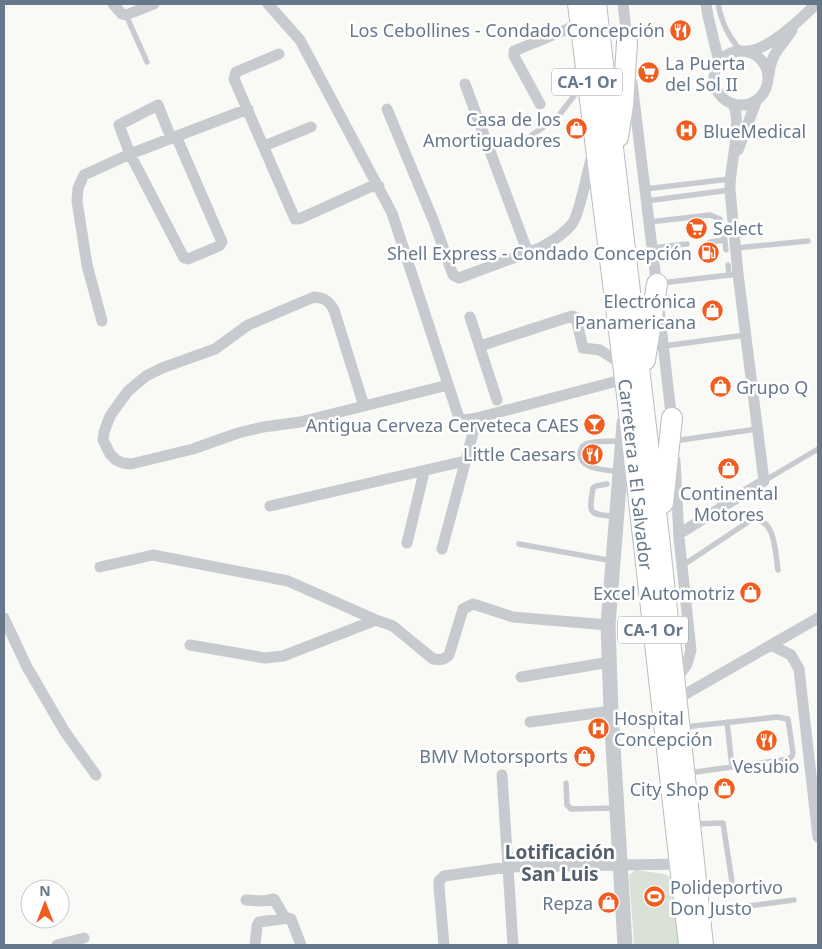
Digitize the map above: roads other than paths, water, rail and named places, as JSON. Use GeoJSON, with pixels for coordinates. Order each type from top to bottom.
{"type":"FeatureCollection","features":[{"type":"Feature","properties":{"kind":"highway","name":"Carretera a El Salvador"},"geometry":{"type":"LineString","coordinates":[[578,4],[595,140],[592,180],[659,537],[673,697],[680,864],[689,945]]}},
{"type":"Feature","properties":{"kind":"highway","name":"Carretera a El Salvador"},"geometry":{"type":"LineString","coordinates":[[596,4],[614,156],[629,381],[628,472],[680,727],[704,945]]}},
{"type":"Feature","properties":{"kind":"highway"},"geometry":{"type":"LineString","coordinates":[[614,156],[623,105],[627,42]]}},
{"type":"Feature","properties":{"kind":"highway"},"geometry":{"type":"LineString","coordinates":[[629,381],[657,284]]}},
{"type":"Feature","properties":{"kind":"highway"},"geometry":{"type":"LineString","coordinates":[[659,537],[672,418]]}},
{"type":"Feature","properties":{"kind":"street"},"geometry":{"type":"LineString","coordinates":[[113,4],[122,14],[154,4]]}},
{"type":"Feature","properties":{"kind":"street"},"geometry":{"type":"LineString","coordinates":[[268,4],[300,40],[379,186],[393,216],[460,418],[465,420],[477,418],[629,381]]}},
{"type":"Feature","properties":{"kind":"street","name":"Carretera a El Salvador"},"geometry":{"type":"LineString","coordinates":[[623,4],[672,418],[679,534],[691,650],[673,697]]}},
{"type":"Feature","properties":{"kind":"street"},"geometry":{"type":"LineString","coordinates":[[706,4],[719,62],[714,77],[714,84],[722,98],[733,104],[749,105],[756,102]]}},
{"type":"Feature","properties":{"kind":"street"},"geometry":{"type":"LineString","coordinates":[[719,62],[729,54],[757,50],[795,24],[816,4]]}},
{"type":"Feature","properties":{"kind":"street"},"geometry":{"type":"LineString","coordinates":[[540,104],[514,56],[514,51],[580,24]]}},
{"type":"Feature","properties":{"kind":"street"},"geometry":{"type":"LineString","coordinates":[[733,163],[756,102],[766,90],[770,63],[773,56],[795,24]]}},
{"type":"Feature","properties":{"kind":"street"},"geometry":{"type":"LineString","coordinates":[[743,51],[754,54],[761,59],[769,75]]}},
{"type":"Feature","properties":{"kind":"street"},"geometry":{"type":"LineString","coordinates":[[279,54],[236,72],[234,79],[296,219],[370,187],[379,186]]}},
{"type":"Feature","properties":{"kind":"street"},"geometry":{"type":"LineString","coordinates":[[465,84],[528,253]]}},
{"type":"Feature","properties":{"kind":"street"},"geometry":{"type":"LineString","coordinates":[[679,534],[764,481],[746,335],[731,249],[730,185],[736,115],[733,104]]}},
{"type":"Feature","properties":{"kind":"street"},"geometry":{"type":"LineString","coordinates":[[159,106],[222,242],[220,246],[188,259],[184,258],[130,154],[119,124],[159,106]]}},
{"type":"Feature","properties":{"kind":"street"},"geometry":{"type":"LineString","coordinates":[[102,321],[86,265],[77,201],[78,188],[84,175],[130,154],[248,109]]}},
{"type":"Feature","properties":{"kind":"street"},"geometry":{"type":"LineString","coordinates":[[387,110],[434,222],[453,275],[459,278],[528,253],[550,242],[573,224],[592,180]]}},
{"type":"Feature","properties":{"kind":"street"},"geometry":{"type":"LineString","coordinates":[[264,146],[311,127]]}},
{"type":"Feature","properties":{"kind":"street"},"geometry":{"type":"LineString","coordinates":[[364,406],[334,310],[330,303],[323,298],[314,297],[248,325],[215,349],[162,368],[145,377],[128,392],[114,409],[104,432],[103,440],[110,454],[116,460],[123,464],[131,464],[193,449],[238,433],[263,427],[300,422],[364,406],[448,385]]}},
{"type":"Feature","properties":{"kind":"street"},"geometry":{"type":"LineString","coordinates":[[480,346],[572,316],[576,318],[584,348],[600,350],[629,381],[623,441],[628,472],[616,517],[608,625],[619,866],[625,945]]}},
{"type":"Feature","properties":{"kind":"street"},"geometry":{"type":"LineString","coordinates":[[470,317],[498,400]]}},
{"type":"Feature","properties":{"kind":"street"},"geometry":{"type":"LineString","coordinates":[[600,350],[619,329]]}},
{"type":"Feature","properties":{"kind":"street"},"geometry":{"type":"LineString","coordinates":[[442,549],[477,418]]}},
{"type":"Feature","properties":{"kind":"street"},"geometry":{"type":"LineString","coordinates":[[270,506],[424,472],[464,461]]}},
{"type":"Feature","properties":{"kind":"street"},"geometry":{"type":"LineString","coordinates":[[407,544],[424,472]]}},
{"type":"Feature","properties":{"kind":"street"},"geometry":{"type":"LineString","coordinates":[[100,568],[153,555],[288,581],[393,626],[433,659],[440,660],[446,659],[449,655],[463,610],[473,604],[513,617],[608,625]]}},
{"type":"Feature","properties":{"kind":"street"},"geometry":{"type":"LineString","coordinates":[[4,618],[27,667],[60,724],[96,776]]}},
{"type":"Feature","properties":{"kind":"street"},"geometry":{"type":"LineString","coordinates":[[673,697],[773,646],[818,618]]}},
{"type":"Feature","properties":{"kind":"street"},"geometry":{"type":"LineString","coordinates":[[190,645],[265,658],[283,656],[376,620]]}},
{"type":"Feature","properties":{"kind":"street"},"geometry":{"type":"LineString","coordinates":[[773,646],[791,656],[798,669],[818,837]]}},
{"type":"Feature","properties":{"kind":"street"},"geometry":{"type":"LineString","coordinates":[[521,677],[610,662]]}},
{"type":"Feature","properties":{"kind":"street"},"geometry":{"type":"LineString","coordinates":[[530,722],[611,711]]}},
{"type":"Feature","properties":{"kind":"street"},"geometry":{"type":"LineString","coordinates":[[502,775],[513,945]]}},
{"type":"Feature","properties":{"kind":"street"},"geometry":{"type":"LineString","coordinates":[[444,945],[439,887],[441,878],[444,876],[508,867],[680,864]]}},
{"type":"Feature","properties":{"kind":"street"},"geometry":{"type":"LineString","coordinates":[[246,900],[262,901],[274,899],[285,918]]}},
{"type":"Feature","properties":{"kind":"street"},"geometry":{"type":"LineString","coordinates":[[255,945],[259,922],[285,918],[291,918],[301,945]]}},
{"type":"Feature","properties":{"kind":"street"},"geometry":{"type":"LineString","coordinates":[[57,945],[84,938]]}},
{"type":"Feature","properties":{"kind":"lane"},"geometry":{"type":"LineString","coordinates":[[718,4],[724,28],[732,41],[743,51]]}},
{"type":"Feature","properties":{"kind":"lane"},"geometry":{"type":"LineString","coordinates":[[131,10],[147,62]]}},
{"type":"Feature","properties":{"kind":"lane"},"geometry":{"type":"LineString","coordinates":[[523,141],[557,118],[587,80]]}},
{"type":"Feature","properties":{"kind":"lane"},"geometry":{"type":"LineString","coordinates":[[645,195],[730,185]]}},
{"type":"Feature","properties":{"kind":"lane"},"geometry":{"type":"LineString","coordinates":[[645,195],[730,185]]}},
{"type":"Feature","properties":{"kind":"lane"},"geometry":{"type":"LineString","coordinates":[[648,222],[710,215],[720,218],[722,225]]}},
{"type":"Feature","properties":{"kind":"lane"},"geometry":{"type":"LineString","coordinates":[[710,242],[724,237],[731,249],[808,241]]}},
{"type":"Feature","properties":{"kind":"lane"},"geometry":{"type":"LineString","coordinates":[[651,248],[687,244]]}},
{"type":"Feature","properties":{"kind":"lane"},"geometry":{"type":"LineString","coordinates":[[657,284],[734,274],[728,265]]}},
{"type":"Feature","properties":{"kind":"lane"},"geometry":{"type":"LineString","coordinates":[[664,346],[746,335]]}},
{"type":"Feature","properties":{"kind":"lane"},"geometry":{"type":"LineString","coordinates":[[674,441],[758,429]]}},
{"type":"Feature","properties":{"kind":"lane"},"geometry":{"type":"LineString","coordinates":[[623,441],[587,444],[581,449],[580,453],[582,461],[586,465],[628,472]]}},
{"type":"Feature","properties":{"kind":"lane"},"geometry":{"type":"LineString","coordinates":[[764,481],[818,449]]}},
{"type":"Feature","properties":{"kind":"lane"},"geometry":{"type":"LineString","coordinates":[[606,484],[593,488],[591,511],[594,514],[616,517]]}},
{"type":"Feature","properties":{"kind":"lane"},"geometry":{"type":"LineString","coordinates":[[682,566],[751,520],[758,519],[765,522],[771,530],[778,570]]}},
{"type":"Feature","properties":{"kind":"lane"},"geometry":{"type":"LineString","coordinates":[[519,544],[613,561]]}},
{"type":"Feature","properties":{"kind":"lane"},"geometry":{"type":"LineString","coordinates":[[680,727],[777,716],[784,717],[788,719],[793,753],[789,759],[686,773]]}},
{"type":"Feature","properties":{"kind":"lane"},"geometry":{"type":"LineString","coordinates":[[727,722],[732,767]]}},
{"type":"Feature","properties":{"kind":"lane"},"geometry":{"type":"LineString","coordinates":[[566,784],[567,805],[571,809],[617,808]]}},
{"type":"Feature","properties":{"kind":"lane"},"geometry":{"type":"LineString","coordinates":[[691,824],[706,822],[723,823],[732,882]]}},
{"type":"Feature","properties":{"kind":"lane"},"geometry":{"type":"LineString","coordinates":[[700,913],[794,900]]}},
{"type":"Feature","properties":{"kind":"place","name":"Los Cebollines - Condado Concepción"},"geometry":{"type":"Point","coordinates":[681,30]}},
{"type":"Feature","properties":{"kind":"place","name":"La Puerta del Sol II"},"geometry":{"type":"Point","coordinates":[649,73]}},
{"type":"Feature","properties":{"kind":"place","name":"Casa de los Amortiguadores"},"geometry":{"type":"Point","coordinates":[577,129]}},
{"type":"Feature","properties":{"kind":"place","name":"BlueMedical"},"geometry":{"type":"Point","coordinates":[687,131]}},
{"type":"Feature","properties":{"kind":"place","name":"Select"},"geometry":{"type":"Point","coordinates":[697,228]}},
{"type":"Feature","properties":{"kind":"place","name":"Shell Express - Condado Concepción"},"geometry":{"type":"Point","coordinates":[708,253]}},
{"type":"Feature","properties":{"kind":"place","name":"Electrónica Panamericana"},"geometry":{"type":"Point","coordinates":[712,311]}},
{"type":"Feature","properties":{"kind":"place","name":"Grupo Q"},"geometry":{"type":"Point","coordinates":[720,387]}},
{"type":"Feature","properties":{"kind":"place","name":"Antigua Cerveza Cerveteca CAES"},"geometry":{"type":"Point","coordinates":[595,425]}},
{"type":"Feature","properties":{"kind":"place","name":"Little Caesars"},"geometry":{"type":"Point","coordinates":[592,454]}},
{"type":"Feature","properties":{"kind":"place","name":"Continental Motores"},"geometry":{"type":"Point","coordinates":[729,468]}},
{"type":"Feature","properties":{"kind":"place","name":"Excel Automotriz"},"geometry":{"type":"Point","coordinates":[751,593]}},
{"type":"Feature","properties":{"kind":"place","name":"Hospital Concepción"},"geometry":{"type":"Point","coordinates":[598,728]}},
{"type":"Feature","properties":{"kind":"place","name":"Vesubio"},"geometry":{"type":"Point","coordinates":[766,741]}},
{"type":"Feature","properties":{"kind":"place","name":"BMV Motorsports"},"geometry":{"type":"Point","coordinates":[584,756]}},
{"type":"Feature","properties":{"kind":"place","name":"City Shop"},"geometry":{"type":"Point","coordinates":[725,789]}},
{"type":"Feature","properties":{"kind":"place","name":"Polideportivo Don Justo"},"geometry":{"type":"Point","coordinates":[654,897]}},
{"type":"Feature","properties":{"kind":"place","name":"Repza"},"geometry":{"type":"Point","coordinates":[609,903]}},
{"type":"Feature","properties":{"kind":"district","name":"Lotificación San Luis"},"geometry":{"type":"Point","coordinates":[560,863]}}]}
